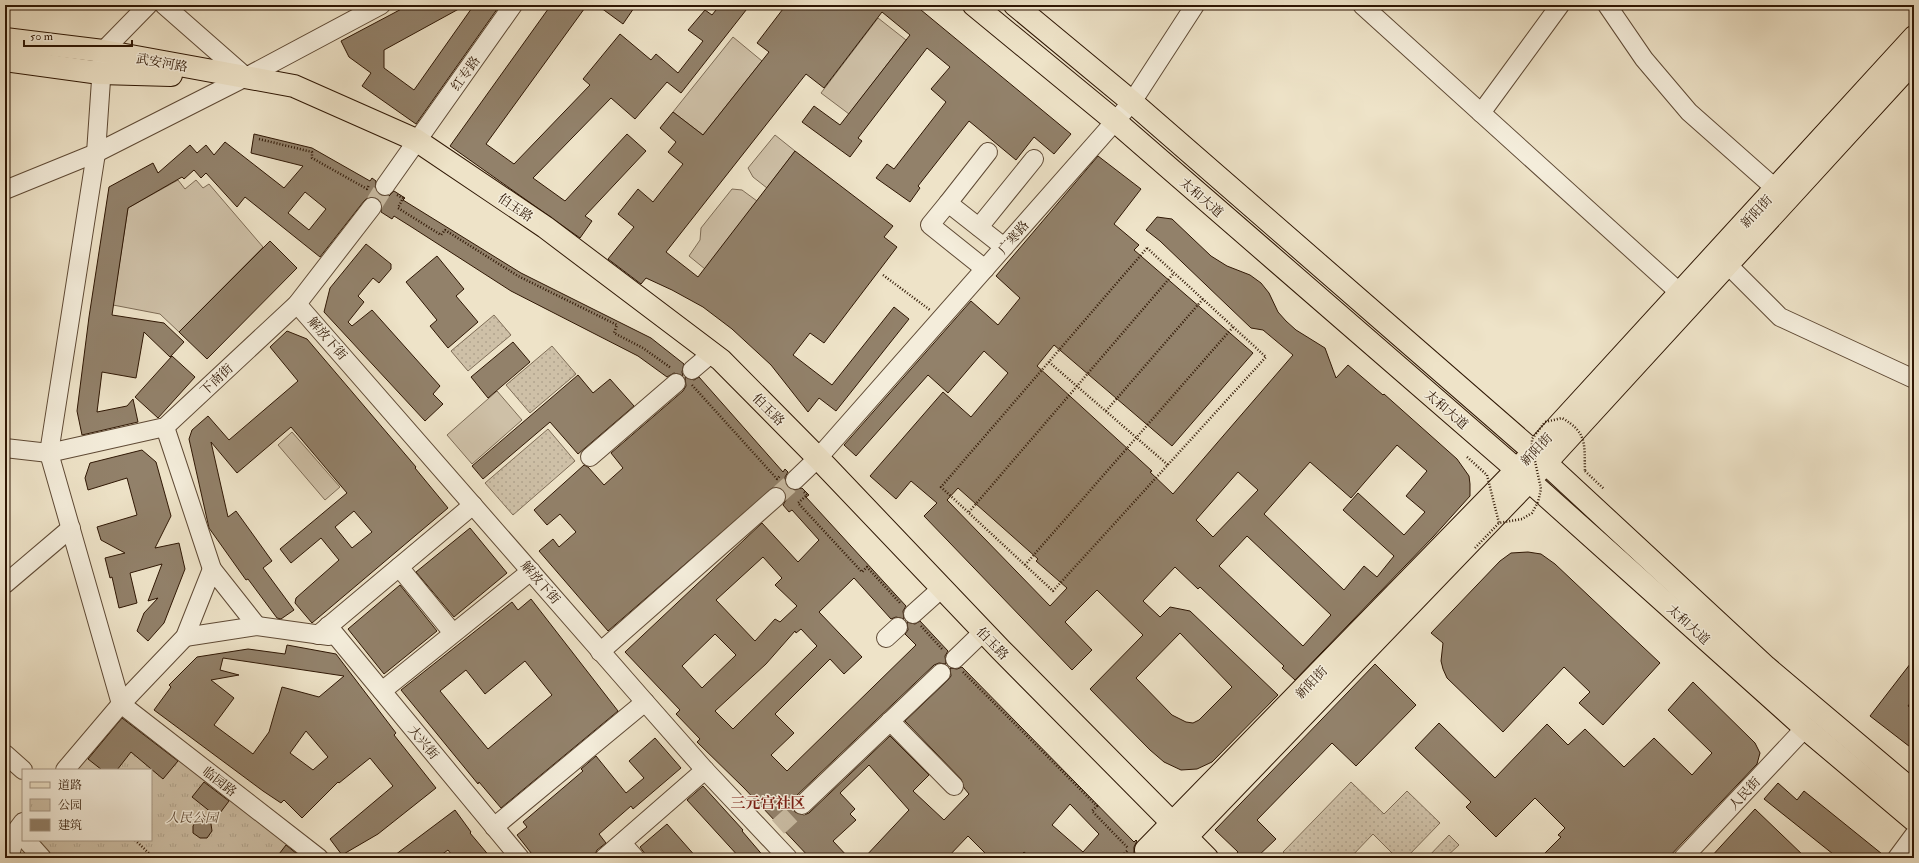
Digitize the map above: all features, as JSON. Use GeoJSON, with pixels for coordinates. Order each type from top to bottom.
{"type":"FeatureCollection","features":[{"type":"Feature","properties":{"kind":"main road","name":"太和大道"},"geometry":{"type":"LineString","coordinates":[[974,5],[1115,122],[1523,475],[1805,728],[1914,820]]}},
{"type":"Feature","properties":{"kind":"main road","name":"太和大道"},"geometry":{"type":"LineString","coordinates":[[1015,5],[1132,102],[1540,457],[1766,667],[1914,792]]}},
{"type":"Feature","properties":{"kind":"main road","name":"新阳街"},"geometry":{"type":"LineString","coordinates":[[1143,851],[1179,832],[1523,475],[1686,299],[1776,189],[1914,36]]}},
{"type":"Feature","properties":{"kind":"main road","name":"武安河路"},"geometry":{"type":"LineString","coordinates":[[5,39],[103,51],[246,77]]}},
{"type":"Feature","properties":{"kind":"main road","name":"武安河路"},"geometry":{"type":"LineString","coordinates":[[5,60],[100,73],[246,77]]}},
{"type":"Feature","properties":{"kind":"main road","name":"新阳街"},"geometry":{"type":"LineString","coordinates":[[1686,299],[1728,265],[1914,61]]}},
{"type":"Feature","properties":{"kind":"main road","name":"伯玉路"},"geometry":{"type":"LineString","coordinates":[[246,77],[294,86],[416,140],[545,227],[712,353],[818,458],[983,632],[1179,832],[1207,858]]}},
{"type":"Feature","properties":{"kind":"street"},"geometry":{"type":"LineString","coordinates":[[121,704],[49,453],[96,153],[100,73],[103,51],[148,5]]}},
{"type":"Feature","properties":{"kind":"street"},"geometry":{"type":"LineString","coordinates":[[5,190],[96,153],[246,77],[164,5]]}},
{"type":"Feature","properties":{"kind":"street","name":"武安河路"},"geometry":{"type":"LineString","coordinates":[[246,77],[381,5]]}},
{"type":"Feature","properties":{"kind":"street","name":"红专路"},"geometry":{"type":"LineString","coordinates":[[383,186],[513,5]]}},
{"type":"Feature","properties":{"kind":"street","name":"广寒路"},"geometry":{"type":"LineString","coordinates":[[793,482],[818,458],[1132,102],[1195,5]]}},
{"type":"Feature","properties":{"kind":"street"},"geometry":{"type":"LineString","coordinates":[[1480,113],[1560,5]]}},
{"type":"Feature","properties":{"kind":"street"},"geometry":{"type":"LineString","coordinates":[[1607,5],[1644,59],[1689,112],[1776,189]]}},
{"type":"Feature","properties":{"kind":"street"},"geometry":{"type":"LineString","coordinates":[[1371,8],[1480,113],[1686,299]]}},
{"type":"Feature","properties":{"kind":"street"},"geometry":{"type":"LineString","coordinates":[[985,269],[930,225],[988,152]]}},
{"type":"Feature","properties":{"kind":"street"},"geometry":{"type":"LineString","coordinates":[[979,227],[1034,159]]}},
{"type":"Feature","properties":{"kind":"street"},"geometry":{"type":"LineString","coordinates":[[948,203],[1004,247]]}},
{"type":"Feature","properties":{"kind":"street","name":"下南街"},"geometry":{"type":"LineString","coordinates":[[165,427],[297,304],[372,207]]}},
{"type":"Feature","properties":{"kind":"street"},"geometry":{"type":"LineString","coordinates":[[1728,265],[1780,317],[1914,379]]}},
{"type":"Feature","properties":{"kind":"street","name":"解放下街"},"geometry":{"type":"LineString","coordinates":[[297,304],[600,652],[705,770],[773,832],[788,858]]}},
{"type":"Feature","properties":{"kind":"street"},"geometry":{"type":"LineString","coordinates":[[590,457],[682,375],[712,353]]}},
{"type":"Feature","properties":{"kind":"street"},"geometry":{"type":"LineString","coordinates":[[5,448],[49,453],[165,427],[212,569],[257,626]]}},
{"type":"Feature","properties":{"kind":"street"},"geometry":{"type":"LineString","coordinates":[[600,652],[776,497]]}},
{"type":"Feature","properties":{"kind":"street"},"geometry":{"type":"LineString","coordinates":[[185,637],[257,626],[328,633],[399,567],[473,505]]}},
{"type":"Feature","properties":{"kind":"street"},"geometry":{"type":"LineString","coordinates":[[5,584],[71,528]]}},
{"type":"Feature","properties":{"kind":"street"},"geometry":{"type":"LineString","coordinates":[[399,567],[453,634]]}},
{"type":"Feature","properties":{"kind":"street"},"geometry":{"type":"LineString","coordinates":[[66,769],[121,704],[185,637],[212,569]]}},
{"type":"Feature","properties":{"kind":"street"},"geometry":{"type":"LineString","coordinates":[[382,691],[531,571]]}},
{"type":"Feature","properties":{"kind":"street"},"geometry":{"type":"LineString","coordinates":[[911,614],[942,588]]}},
{"type":"Feature","properties":{"kind":"street"},"geometry":{"type":"LineString","coordinates":[[953,660],[983,632]]}},
{"type":"Feature","properties":{"kind":"street","name":"大兴街"},"geometry":{"type":"LineString","coordinates":[[328,633],[382,691],[520,858]]}},
{"type":"Feature","properties":{"kind":"street"},"geometry":{"type":"LineString","coordinates":[[802,805],[941,673]]}},
{"type":"Feature","properties":{"kind":"street"},"geometry":{"type":"LineString","coordinates":[[494,827],[645,702]]}},
{"type":"Feature","properties":{"kind":"street","name":"临园路"},"geometry":{"type":"LineString","coordinates":[[121,704],[319,858]]}},
{"type":"Feature","properties":{"kind":"street"},"geometry":{"type":"LineString","coordinates":[[890,721],[954,786]]}},
{"type":"Feature","properties":{"kind":"street","name":"人民街"},"geometry":{"type":"LineString","coordinates":[[1683,858],[1805,728]]}},
{"type":"Feature","properties":{"kind":"street"},"geometry":{"type":"LineString","coordinates":[[5,754],[22,769]]}},
{"type":"Feature","properties":{"kind":"street"},"geometry":{"type":"LineString","coordinates":[[604,858],[705,770]]}},
{"type":"Feature","properties":{"kind":"street"},"geometry":{"type":"LineString","coordinates":[[9,858],[22,832]]}},
{"type":"Feature","properties":{"kind":"street"},"geometry":{"type":"LineString","coordinates":[[1897,858],[1914,834]]}},
{"type":"Feature","properties":{"kind":"street"},"geometry":{"type":"LineString","coordinates":[[29,841],[42,858]]}},
{"type":"Feature","properties":{"kind":"street"},"geometry":{"type":"LineString","coordinates":[[622,843],[636,858]]}},
{"type":"Feature","properties":{"kind":"path"},"geometry":{"type":"LineString","coordinates":[[259,139],[312,152],[312,158],[367,189],[383,186],[403,198],[398,208],[441,235],[445,230],[518,276],[617,325],[614,333],[644,348],[682,375],[777,479],[793,482],[807,495],[798,503],[862,572],[867,568],[953,660],[1096,806],[1092,811],[1143,851]]}},
{"type":"Feature","properties":{"kind":"path"},"geometry":{"type":"LineString","coordinates":[[1147,248],[1203,299],[1266,357],[1053,590],[941,487],[1147,248]]}},
{"type":"Feature","properties":{"kind":"path"},"geometry":{"type":"LineString","coordinates":[[969,512],[1174,273]]}},
{"type":"Feature","properties":{"kind":"path"},"geometry":{"type":"LineString","coordinates":[[883,275],[941,319]]}},
{"type":"Feature","properties":{"kind":"path"},"geometry":{"type":"LineString","coordinates":[[1106,411],[1203,299]]}},
{"type":"Feature","properties":{"kind":"path"},"geometry":{"type":"LineString","coordinates":[[1025,565],[1233,327]]}},
{"type":"Feature","properties":{"kind":"path"},"geometry":{"type":"LineString","coordinates":[[1049,362],[1168,465]]}},
{"type":"Feature","properties":{"kind":"path"},"geometry":{"type":"LineString","coordinates":[[1475,548],[1499,523],[1522,519],[1532,513],[1538,502],[1541,489],[1532,447],[1532,438],[1545,422],[1562,418],[1580,431],[1583,440],[1585,471],[1604,489]]}},
{"type":"Feature","properties":{"kind":"path"},"geometry":{"type":"LineString","coordinates":[[1467,457],[1487,475],[1499,523]]}},
{"type":"Feature","properties":{"kind":"path"},"geometry":{"type":"LineString","coordinates":[[136,841],[154,858]]}},
{"type":"Feature","properties":{"kind":"path"},"geometry":{"type":"LineString","coordinates":[[1120,858],[1143,851]]}},
{"type":"Feature","properties":{"kind":"green space"},"geometry":{"type":"Polygon","coordinates":[[[878,18],[906,40],[849,114],[821,93],[878,18]]]}},
{"type":"Feature","properties":{"kind":"green space"},"geometry":{"type":"Polygon","coordinates":[[[733,37],[762,61],[703,135],[673,112],[733,37]]]}},
{"type":"Feature","properties":{"kind":"green space"},"geometry":{"type":"Polygon","coordinates":[[[775,135],[795,151],[767,188],[753,177],[748,168],[775,135]]]}},
{"type":"Feature","properties":{"kind":"green space"},"geometry":{"type":"Polygon","coordinates":[[[178,180],[185,189],[196,180],[203,188],[209,184],[263,247],[179,332],[160,314],[113,305],[128,208],[178,180]]]}},
{"type":"Feature","properties":{"kind":"green space"},"geometry":{"type":"Polygon","coordinates":[[[732,189],[742,190],[757,201],[705,269],[689,256],[700,240],[701,228],[732,189]]]}},
{"type":"Feature","properties":{"kind":"green space"},"geometry":{"type":"Polygon","coordinates":[[[494,315],[511,335],[468,371],[451,351],[494,315]]]}},
{"type":"Feature","properties":{"kind":"green space"},"geometry":{"type":"Polygon","coordinates":[[[552,346],[576,374],[530,413],[506,385],[552,346]]]}},
{"type":"Feature","properties":{"kind":"green space"},"geometry":{"type":"Polygon","coordinates":[[[497,391],[522,420],[472,464],[447,435],[497,391]]]}},
{"type":"Feature","properties":{"kind":"green space"},"geometry":{"type":"Polygon","coordinates":[[[548,429],[575,461],[513,515],[485,483],[548,429]]]}},
{"type":"Feature","properties":{"kind":"green space"},"geometry":{"type":"Polygon","coordinates":[[[292,432],[340,487],[325,500],[278,445],[292,432]]]}},
{"type":"Feature","properties":{"kind":"green space","name":"人民公园"},"geometry":{"type":"Polygon","coordinates":[[[123,711],[312,858],[50,858],[36,841],[152,841],[152,769],[76,769],[123,711]]]}},
{"type":"Feature","properties":{"kind":"green space"},"geometry":{"type":"Polygon","coordinates":[[[1351,782],[1384,814],[1407,791],[1440,823],[1406,858],[1397,858],[1373,834],[1350,858],[1290,858],[1283,852],[1351,782]]]}},
{"type":"Feature","properties":{"kind":"green space"},"geometry":{"type":"Polygon","coordinates":[[[1449,835],[1459,845],[1445,858],[1427,858],[1449,835]]]}},
{"type":"Feature","properties":{"kind":"building"},"geometry":{"type":"Polygon","coordinates":[[[409,5],[466,5],[384,50],[384,68],[414,90],[474,5],[500,5],[416,124],[362,86],[371,73],[349,57],[341,41],[409,5]]]}},
{"type":"Feature","properties":{"kind":"building"},"geometry":{"type":"Polygon","coordinates":[[[551,5],[587,5],[486,144],[514,164],[590,85],[583,79],[620,34],[651,60],[656,54],[678,73],[703,41],[688,30],[705,10],[712,15],[720,5],[750,5],[681,93],[667,82],[635,119],[611,98],[533,178],[565,201],[627,134],[646,151],[585,216],[592,221],[580,238],[450,146],[551,5]]]}},
{"type":"Feature","properties":{"kind":"building"},"geometry":{"type":"Polygon","coordinates":[[[597,5],[636,5],[623,24],[597,5]]]}},
{"type":"Feature","properties":{"kind":"building"},"geometry":{"type":"Polygon","coordinates":[[[786,5],[915,5],[1071,134],[1054,154],[1034,137],[1016,160],[969,121],[918,186],[920,188],[910,202],[876,178],[887,164],[894,169],[946,102],[931,89],[950,67],[927,48],[858,138],[862,141],[850,157],[802,122],[814,106],[840,125],[910,35],[882,12],[824,88],[806,74],[666,252],[698,277],[795,151],[893,226],[884,237],[897,247],[824,343],[810,333],[793,355],[832,385],[894,307],[909,319],[836,411],[819,398],[808,412],[771,365],[732,329],[703,307],[672,290],[646,278],[641,284],[608,259],[634,227],[618,214],[638,189],[653,202],[683,164],[668,152],[676,142],[660,128],[673,112],[703,135],[769,52],[757,43],[786,5]]]}},
{"type":"Feature","properties":{"kind":"building"},"geometry":{"type":"Polygon","coordinates":[[[254,134],[312,148],[370,181],[372,178],[376,181],[375,190],[379,195],[389,196],[394,191],[405,198],[403,200],[521,273],[651,338],[684,364],[682,372],[683,376],[674,373],[667,377],[638,356],[511,291],[394,216],[392,219],[381,212],[382,203],[378,198],[368,197],[364,201],[320,257],[245,197],[237,207],[206,173],[201,178],[194,170],[184,179],[182,177],[128,208],[112,315],[164,323],[184,342],[170,357],[144,332],[136,378],[102,372],[97,412],[127,406],[133,399],[138,422],[82,435],[77,411],[89,317],[109,187],[153,163],[158,173],[190,145],[197,153],[206,145],[214,155],[225,142],[284,188],[303,166],[251,153],[254,134]],[[305,192],[288,213],[309,230],[326,209],[305,192]]]}},
{"type":"Feature","properties":{"kind":"building"},"geometry":{"type":"Polygon","coordinates":[[[1098,156],[1141,189],[1114,224],[1139,245],[1134,250],[1253,353],[1172,446],[1054,345],[1037,366],[1152,471],[1150,472],[1173,494],[1293,355],[1263,330],[1251,328],[1160,241],[1146,230],[1157,217],[1172,219],[1211,256],[1227,266],[1250,275],[1261,283],[1269,293],[1278,312],[1286,321],[1296,330],[1325,348],[1336,378],[1348,365],[1383,395],[1384,394],[1457,459],[1469,476],[1470,496],[1433,537],[1295,680],[1282,668],[1284,666],[1200,587],[1198,589],[1175,567],[1143,601],[1160,617],[1170,607],[1190,611],[1278,695],[1212,762],[1197,769],[1181,770],[1164,762],[1150,750],[1090,689],[1143,635],[1097,590],[1065,622],[1092,650],[1072,670],[924,516],[937,503],[911,481],[896,499],[870,476],[943,392],[971,417],[1008,373],[984,351],[948,393],[928,375],[856,456],[844,445],[971,301],[998,325],[1020,298],[996,276],[1098,156]],[[1397,445],[1351,498],[1310,462],[1264,514],[1344,590],[1364,566],[1377,577],[1394,556],[1343,510],[1358,493],[1404,535],[1425,512],[1406,496],[1427,471],[1397,445]],[[1238,472],[1196,520],[1213,537],[1258,490],[1238,472]],[[958,488],[947,500],[1050,606],[1067,588],[1036,561],[1038,559],[958,488]],[[1247,536],[1219,566],[1303,646],[1331,615],[1247,536]],[[1180,633],[1136,678],[1172,715],[1186,722],[1193,723],[1199,720],[1232,687],[1180,633]]]}},
{"type":"Feature","properties":{"kind":"building"},"geometry":{"type":"Polygon","coordinates":[[[270,241],[297,268],[207,359],[179,332],[270,241]]]}},
{"type":"Feature","properties":{"kind":"building"},"geometry":{"type":"Polygon","coordinates":[[[366,244],[391,264],[391,269],[379,283],[373,278],[358,296],[364,302],[348,322],[352,326],[372,310],[440,386],[433,394],[443,404],[425,421],[324,312],[330,288],[366,244]]]}},
{"type":"Feature","properties":{"kind":"building"},"geometry":{"type":"Polygon","coordinates":[[[437,256],[464,289],[456,296],[478,322],[448,348],[430,326],[437,320],[406,282],[437,256]]]}},
{"type":"Feature","properties":{"kind":"building"},"geometry":{"type":"Polygon","coordinates":[[[287,331],[307,339],[416,467],[415,468],[448,508],[312,623],[295,603],[296,598],[339,560],[321,538],[291,563],[280,549],[347,493],[291,427],[237,473],[211,442],[228,517],[236,511],[272,561],[263,568],[294,610],[281,619],[277,618],[248,579],[246,580],[209,528],[189,439],[192,430],[208,416],[229,440],[298,381],[270,347],[287,331]],[[354,511],[335,527],[352,548],[372,532],[354,511]]]}},
{"type":"Feature","properties":{"kind":"building"},"geometry":{"type":"Polygon","coordinates":[[[513,342],[530,362],[488,398],[471,377],[513,342]]]}},
{"type":"Feature","properties":{"kind":"building"},"geometry":{"type":"Polygon","coordinates":[[[172,356],[195,377],[158,418],[135,397],[172,356]]]}},
{"type":"Feature","properties":{"kind":"building"},"geometry":{"type":"Polygon","coordinates":[[[578,375],[593,393],[610,379],[634,406],[578,454],[550,422],[483,479],[472,466],[578,375]]]}},
{"type":"Feature","properties":{"kind":"building"},"geometry":{"type":"Polygon","coordinates":[[[685,377],[694,380],[699,377],[783,472],[785,469],[788,472],[785,477],[787,487],[792,490],[802,488],[809,495],[806,497],[906,606],[903,611],[904,619],[896,617],[891,619],[854,578],[819,612],[862,657],[844,674],[830,659],[775,714],[794,733],[771,755],[787,771],[916,645],[905,634],[908,630],[907,622],[915,624],[920,621],[948,651],[945,656],[946,664],[939,663],[934,665],[795,797],[792,807],[795,812],[804,815],[809,813],[890,736],[929,775],[913,791],[944,820],[969,794],[964,788],[961,779],[905,721],[948,680],[951,676],[950,668],[957,669],[962,667],[1134,842],[1136,840],[1137,841],[1134,847],[1134,853],[1137,858],[1031,858],[1024,852],[1018,858],[990,858],[968,836],[947,858],[864,858],[909,810],[869,765],[840,793],[855,809],[850,814],[856,820],[833,841],[849,858],[810,858],[744,788],[697,742],[700,739],[676,714],[680,710],[625,652],[762,523],[798,562],[819,540],[792,510],[789,512],[783,505],[786,500],[784,490],[779,487],[774,487],[608,631],[539,551],[553,539],[559,547],[576,532],[560,514],[547,525],[534,510],[584,465],[588,467],[604,485],[623,468],[611,453],[683,391],[686,386],[685,377]],[[763,557],[716,600],[755,641],[775,619],[780,622],[797,606],[775,585],[782,578],[763,557]],[[801,629],[796,633],[795,631],[766,664],[715,711],[733,729],[817,646],[801,629]],[[715,634],[682,666],[702,688],[736,655],[715,634]],[[1070,804],[1052,825],[1083,852],[1099,834],[1070,804]]]}},
{"type":"Feature","properties":{"kind":"building"},"geometry":{"type":"Polygon","coordinates":[[[142,450],[156,462],[171,516],[155,548],[179,543],[185,569],[164,623],[148,641],[137,631],[144,613],[158,598],[148,601],[162,564],[130,573],[137,603],[119,608],[112,577],[110,578],[105,558],[125,553],[101,540],[97,527],[137,515],[127,478],[88,490],[85,478],[90,463],[142,450]]]}},
{"type":"Feature","properties":{"kind":"building"},"geometry":{"type":"Polygon","coordinates":[[[470,528],[507,573],[454,617],[416,572],[470,528]]]}},
{"type":"Feature","properties":{"kind":"building"},"geometry":{"type":"Polygon","coordinates":[[[1528,552],[1541,554],[1555,564],[1660,663],[1603,725],[1579,703],[1590,692],[1564,667],[1503,732],[1447,678],[1443,669],[1441,661],[1443,643],[1431,633],[1500,561],[1511,553],[1528,552]]]}},
{"type":"Feature","properties":{"kind":"building"},"geometry":{"type":"Polygon","coordinates":[[[400,585],[437,631],[384,674],[348,629],[400,585]]]}},
{"type":"Feature","properties":{"kind":"building"},"geometry":{"type":"Polygon","coordinates":[[[531,599],[618,711],[501,808],[479,782],[478,784],[401,690],[512,602],[518,610],[531,599]],[[525,661],[485,694],[466,670],[440,691],[488,749],[552,695],[525,661]]]}},
{"type":"Feature","properties":{"kind":"building"},"geometry":{"type":"Polygon","coordinates":[[[287,645],[336,654],[396,733],[394,735],[436,788],[378,834],[342,855],[330,839],[393,786],[370,758],[339,783],[338,782],[302,818],[284,800],[281,803],[263,791],[154,710],[171,687],[169,685],[197,657],[248,649],[285,654],[287,645]],[[223,658],[220,670],[239,675],[211,680],[234,698],[214,725],[253,754],[269,732],[282,687],[319,697],[344,676],[223,658]],[[306,731],[290,753],[313,770],[328,757],[306,731]]]}},
{"type":"Feature","properties":{"kind":"building"},"geometry":{"type":"Polygon","coordinates":[[[1914,659],[1914,698],[1908,706],[1914,710],[1914,750],[1870,716],[1914,659]]]}},
{"type":"Feature","properties":{"kind":"building"},"geometry":{"type":"Polygon","coordinates":[[[1375,664],[1416,705],[1356,766],[1332,743],[1257,820],[1276,839],[1256,858],[1232,858],[1238,852],[1215,830],[1375,664]]]}},
{"type":"Feature","properties":{"kind":"building"},"geometry":{"type":"Polygon","coordinates":[[[1693,682],[1755,743],[1760,753],[1757,764],[1668,858],[1540,858],[1561,837],[1558,835],[1565,828],[1535,798],[1496,837],[1466,807],[1471,802],[1415,748],[1439,723],[1495,778],[1547,724],[1568,745],[1585,729],[1624,767],[1654,738],[1692,775],[1712,753],[1668,710],[1693,682]]]}},
{"type":"Feature","properties":{"kind":"building"},"geometry":{"type":"Polygon","coordinates":[[[122,718],[178,761],[163,779],[131,752],[118,769],[101,769],[88,759],[122,718]]]}},
{"type":"Feature","properties":{"kind":"building"},"geometry":{"type":"Polygon","coordinates":[[[655,738],[681,768],[633,809],[631,806],[599,834],[606,843],[597,850],[594,857],[535,858],[517,835],[527,827],[523,822],[583,771],[581,769],[596,756],[626,793],[644,778],[629,761],[655,738]]]}},
{"type":"Feature","properties":{"kind":"building"},"geometry":{"type":"Polygon","coordinates":[[[204,782],[229,801],[217,817],[192,797],[204,782]]]}},
{"type":"Feature","properties":{"kind":"building"},"geometry":{"type":"Polygon","coordinates":[[[1778,783],[1797,800],[1804,791],[1887,858],[1838,858],[1764,799],[1778,783]]]}},
{"type":"Feature","properties":{"kind":"building"},"geometry":{"type":"Polygon","coordinates":[[[703,786],[743,830],[742,831],[765,858],[740,858],[687,800],[703,786]]]}},
{"type":"Feature","properties":{"kind":"building"},"geometry":{"type":"Polygon","coordinates":[[[1755,809],[1806,858],[1710,858],[1755,809]]]}},
{"type":"Feature","properties":{"kind":"building"},"geometry":{"type":"Polygon","coordinates":[[[455,810],[471,832],[470,833],[491,858],[454,858],[448,850],[437,858],[391,858],[455,810]]]}},
{"type":"Feature","properties":{"kind":"building"},"geometry":{"type":"Polygon","coordinates":[[[210,817],[212,831],[207,838],[200,838],[193,833],[193,826],[197,820],[210,817]]]}},
{"type":"Feature","properties":{"kind":"building"},"geometry":{"type":"Polygon","coordinates":[[[667,824],[697,858],[648,858],[640,847],[667,824]]]}},
{"type":"Feature","properties":{"kind":"building"},"geometry":{"type":"Polygon","coordinates":[[[286,845],[302,858],[276,858],[286,845]]]}},
{"type":"Feature","properties":{"kind":"tunnel"},"geometry":{"type":"LineString","coordinates":[[372,207],[385,186]]}},
{"type":"Feature","properties":{"kind":"tunnel"},"geometry":{"type":"LineString","coordinates":[[776,497],[795,480]]}},
{"type":"Feature","properties":{"kind":"tunnel"},"geometry":{"type":"LineString","coordinates":[[778,827],[802,805]]}},
{"type":"Feature","properties":{"kind":"district","name":"三元宫社区"},"geometry":{"type":"Point","coordinates":[768,803]}}]}
